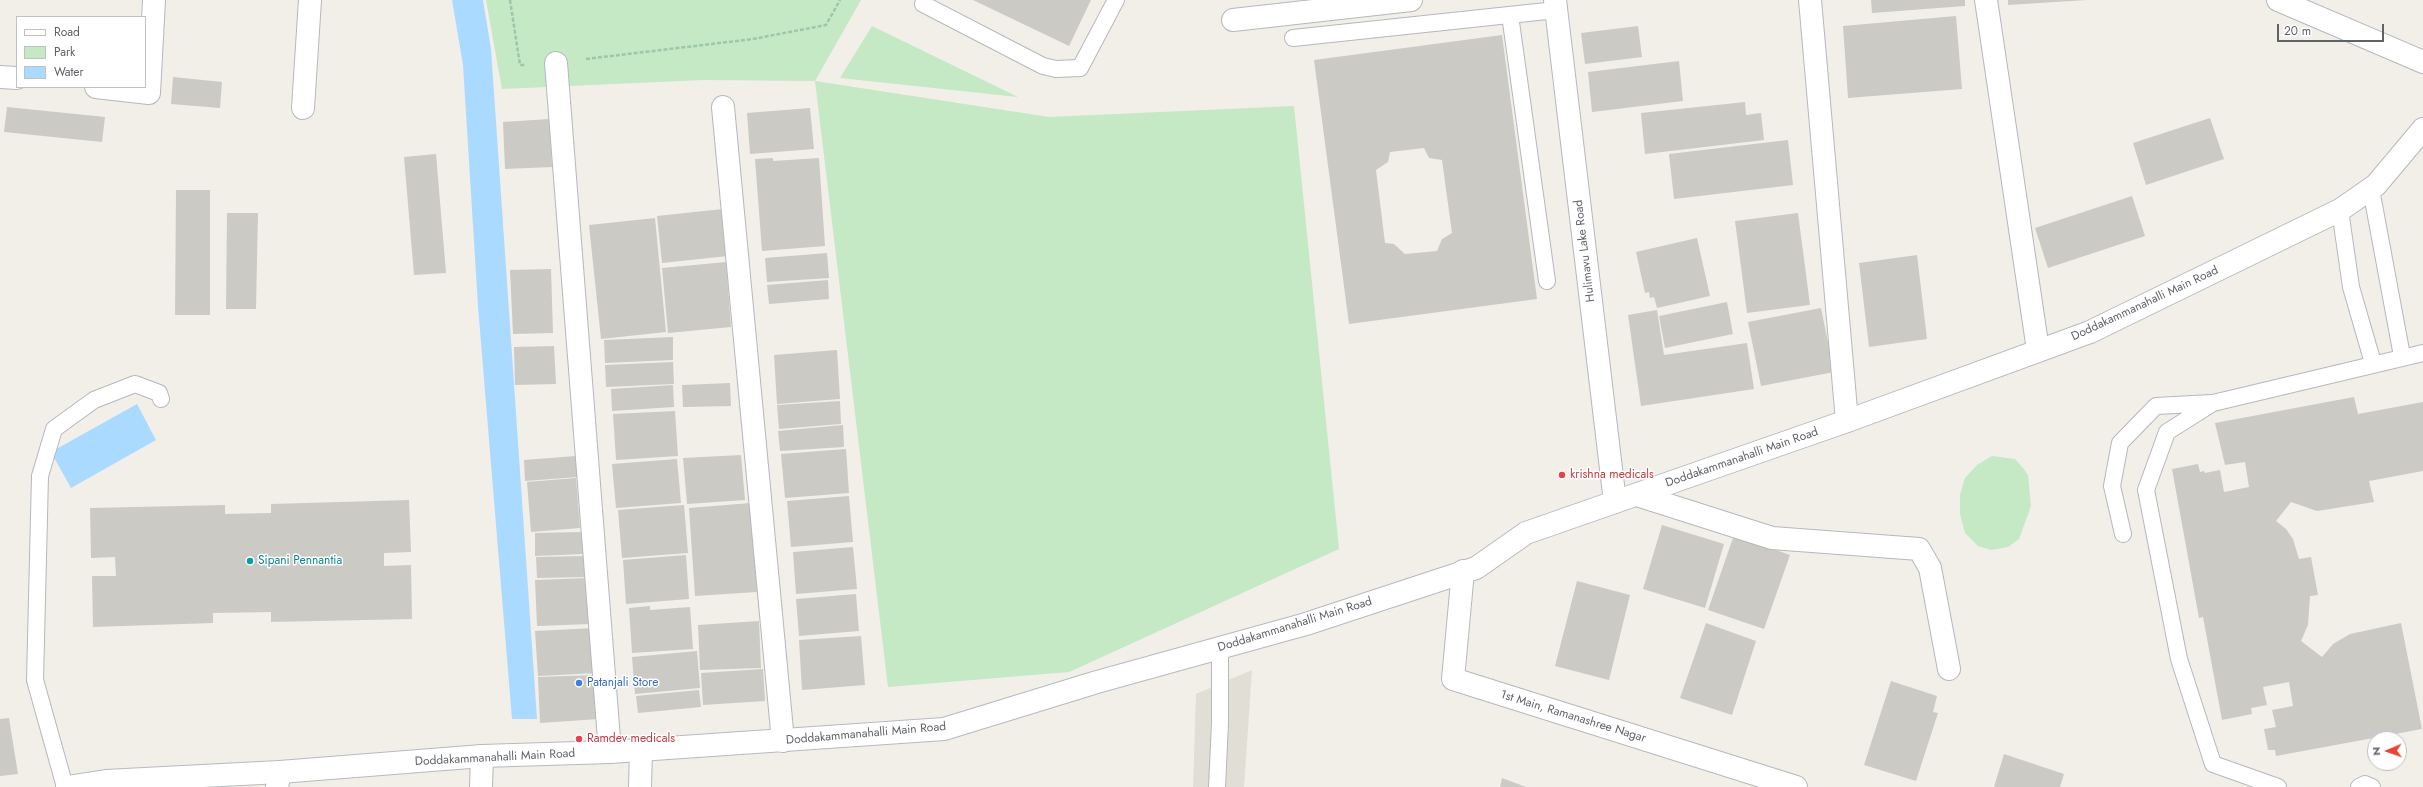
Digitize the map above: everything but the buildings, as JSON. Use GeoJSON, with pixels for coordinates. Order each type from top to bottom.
{"type":"FeatureCollection","features":[{"type":"Feature","properties":{"kind":"street"},"geometry":{"type":"LineString","coordinates":[[105,88],[149,93],[154,0]]}},
{"type":"Feature","properties":{"kind":"street"},"geometry":{"type":"LineString","coordinates":[[303,108],[310,0]]}},
{"type":"Feature","properties":{"kind":"street"},"geometry":{"type":"LineString","coordinates":[[1232,20],[1411,0]]}},
{"type":"Feature","properties":{"kind":"street"},"geometry":{"type":"LineString","coordinates":[[1810,0],[1847,421]]}},
{"type":"Feature","properties":{"kind":"street"},"geometry":{"type":"LineString","coordinates":[[1986,0],[2038,350]]}},
{"type":"Feature","properties":{"kind":"street"},"geometry":{"type":"LineString","coordinates":[[2278,0],[2307,6],[2423,62]]}},
{"type":"Feature","properties":{"kind":"street","name":"Hulimavu Lake Road"},"geometry":{"type":"LineString","coordinates":[[1555,5],[1615,502]]}},
{"type":"Feature","properties":{"kind":"street"},"geometry":{"type":"LineString","coordinates":[[556,63],[610,752]]}},
{"type":"Feature","properties":{"kind":"street"},"geometry":{"type":"LineString","coordinates":[[0,77],[16,78]]}},
{"type":"Feature","properties":{"kind":"street"},"geometry":{"type":"LineString","coordinates":[[723,106],[783,741]]}},
{"type":"Feature","properties":{"kind":"street","name":"Doddakammanahalli Main Road"},"geometry":{"type":"LineString","coordinates":[[66,787],[105,784],[278,780],[482,756],[610,752],[944,729],[1097,682],[1306,624],[1463,571],[1476,568],[1526,533],[1847,421],[2090,332],[2340,210],[2371,189],[2423,129]]}},
{"type":"Feature","properties":{"kind":"street"},"geometry":{"type":"LineString","coordinates":[[1637,495],[1772,538],[1919,549],[1930,568],[1949,669]]}},
{"type":"Feature","properties":{"kind":"street","name":"1st Main, Ramanashree Nagar"},"geometry":{"type":"LineString","coordinates":[[1463,571],[1453,679],[1796,787]]}},
{"type":"Feature","properties":{"kind":"street"},"geometry":{"type":"LineString","coordinates":[[640,787],[641,750]]}},
{"type":"Feature","properties":{"kind":"street"},"geometry":{"type":"LineString","coordinates":[[481,787],[482,756]]}},
{"type":"Feature","properties":{"kind":"lane"},"geometry":{"type":"LineString","coordinates":[[925,0],[923,4],[1043,66],[1056,69],[1080,68],[1116,0]]}},
{"type":"Feature","properties":{"kind":"lane"},"geometry":{"type":"LineString","coordinates":[[1293,38],[1510,15],[1555,5]]}},
{"type":"Feature","properties":{"kind":"lane"},"geometry":{"type":"LineString","coordinates":[[1510,15],[1547,280]]}},
{"type":"Feature","properties":{"kind":"lane"},"geometry":{"type":"LineString","coordinates":[[2371,189],[2402,356]]}},
{"type":"Feature","properties":{"kind":"lane"},"geometry":{"type":"LineString","coordinates":[[2340,210],[2351,287],[2373,363]]}},
{"type":"Feature","properties":{"kind":"lane"},"geometry":{"type":"LineString","coordinates":[[2123,534],[2112,486],[2120,443],[2156,406],[2212,403],[2402,356],[2423,353]]}},
{"type":"Feature","properties":{"kind":"lane"},"geometry":{"type":"LineString","coordinates":[[66,787],[35,680],[40,476],[54,429],[94,400],[135,384],[159,393],[161,399]]}},
{"type":"Feature","properties":{"kind":"lane"},"geometry":{"type":"LineString","coordinates":[[2212,403],[2167,432],[2146,490],[2179,659],[2213,764],[2278,787]]}},
{"type":"Feature","properties":{"kind":"lane"},"geometry":{"type":"LineString","coordinates":[[1217,787],[1220,723],[1220,647]]}},
{"type":"Feature","properties":{"kind":"lane"},"geometry":{"type":"LineString","coordinates":[[2359,787],[2365,784],[2372,787]]}},
{"type":"Feature","properties":{"kind":"path"},"geometry":{"type":"LineString","coordinates":[[510,0],[520,65],[556,63],[753,39],[826,25],[840,0]]}},
{"type":"Feature","properties":{"kind":"shaded area"},"geometry":{"type":"Polygon","coordinates":[[[1252,670],[1244,787],[1193,787],[1196,694],[1252,670]]]}},
{"type":"Feature","properties":{"kind":"green space"},"geometry":{"type":"Polygon","coordinates":[[[486,0],[861,0],[815,81],[703,80],[502,89],[486,0]]]}},
{"type":"Feature","properties":{"kind":"green space"},"geometry":{"type":"Polygon","coordinates":[[[872,26],[1018,97],[840,78],[872,26]]]}},
{"type":"Feature","properties":{"kind":"green space"},"geometry":{"type":"Polygon","coordinates":[[[815,81],[1049,117],[1294,106],[1339,549],[1069,672],[888,687],[815,81]]]}},
{"type":"Feature","properties":{"kind":"green space"},"geometry":{"type":"Polygon","coordinates":[[[1992,456],[2015,459],[2023,468],[2028,475],[2031,506],[2019,539],[2008,547],[1991,550],[1978,546],[1965,533],[1960,514],[1960,495],[1965,478],[1977,465],[1992,456]]]}},
{"type":"Feature","properties":{"kind":"water"},"geometry":{"type":"Polygon","coordinates":[[[452,0],[483,0],[491,49],[537,719],[512,719],[478,306],[463,65],[452,0]]]}},
{"type":"Feature","properties":{"kind":"water"},"geometry":{"type":"Polygon","coordinates":[[[137,404],[156,440],[71,488],[51,452],[137,404]]]}},
{"type":"Feature","properties":{"kind":"place","name":"krishna medicals"},"geometry":{"type":"Point","coordinates":[1562,475]}},
{"type":"Feature","properties":{"kind":"place","name":"Sipani Pennantia"},"geometry":{"type":"Point","coordinates":[250,561]}},
{"type":"Feature","properties":{"kind":"place","name":"Patanjali Store"},"geometry":{"type":"Point","coordinates":[579,683]}},
{"type":"Feature","properties":{"kind":"place","name":"Ramdev medicals"},"geometry":{"type":"Point","coordinates":[579,739]}}]}
